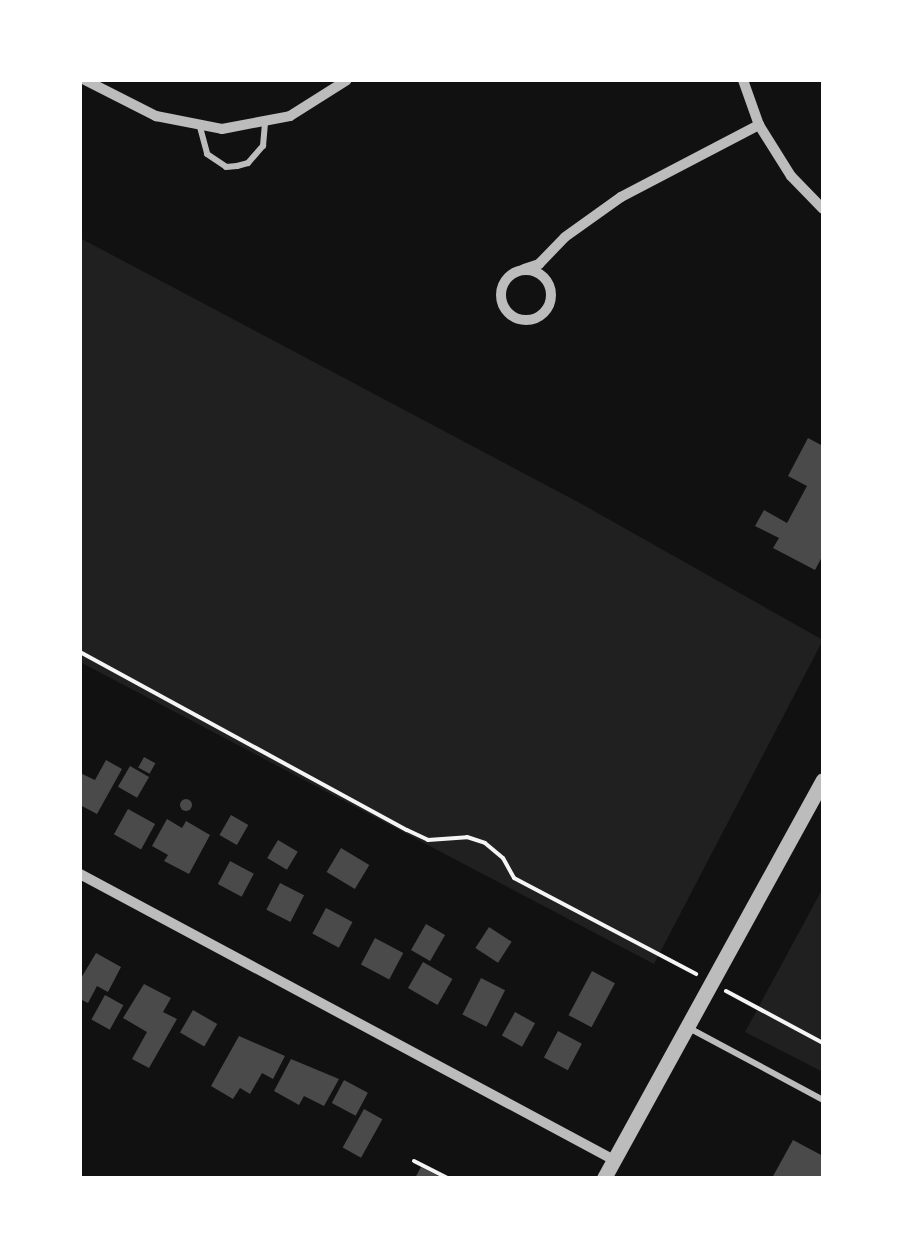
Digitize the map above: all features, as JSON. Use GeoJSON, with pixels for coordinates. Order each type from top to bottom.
{"type":"FeatureCollection","features":[{"type":"Feature","properties":{"kind":"street"},"geometry":{"type":"LineString","coordinates":[[85,80],[156,116],[200,127],[264,124],[290,116],[346,80]]}},
{"type":"Feature","properties":{"kind":"street"},"geometry":{"type":"LineString","coordinates":[[743,80],[759,125],[791,176],[823,209]]}},
{"type":"Feature","properties":{"kind":"street"},"geometry":{"type":"LineString","coordinates":[[551,254],[546,312],[531,320],[514,318],[503,305],[501,289],[510,276],[551,254],[620,197],[759,125]]}},
{"type":"Feature","properties":{"kind":"street"},"geometry":{"type":"LineString","coordinates":[[524,269],[540,273],[550,287]]}},
{"type":"Feature","properties":{"kind":"street"},"geometry":{"type":"LineString","coordinates":[[604,1178],[823,780]]}},
{"type":"Feature","properties":{"kind":"street"},"geometry":{"type":"LineString","coordinates":[[80,874],[614,1160]]}},
{"type":"Feature","properties":{"kind":"lane"},"geometry":{"type":"LineString","coordinates":[[200,127],[207,154],[226,167],[248,163],[263,146],[264,124]]}},
{"type":"Feature","properties":{"kind":"lane"},"geometry":{"type":"LineString","coordinates":[[688,1028],[823,1100]]}},
{"type":"Feature","properties":{"kind":"path"},"geometry":{"type":"LineString","coordinates":[[80,652],[417,835],[446,841],[467,837],[485,843],[503,858],[514,878],[694,972]]}},
{"type":"Feature","properties":{"kind":"path"},"geometry":{"type":"LineString","coordinates":[[725,991],[823,1044]]}},
{"type":"Feature","properties":{"kind":"path"},"geometry":{"type":"LineString","coordinates":[[414,1161],[447,1178]]}},
{"type":"Feature","properties":{"kind":"shaded area"},"geometry":{"type":"Polygon","coordinates":[[[80,238],[578,502],[823,640],[654,964],[80,662],[80,238]]]}},
{"type":"Feature","properties":{"kind":"shaded area"},"geometry":{"type":"Polygon","coordinates":[[[823,888],[823,1072],[745,1032],[823,888]]]}},
{"type":"Feature","properties":{"kind":"building"},"geometry":{"type":"Polygon","coordinates":[[[808,438],[823,446],[823,555],[815,570],[773,548],[779,538],[755,526],[764,510],[787,523],[807,486],[788,476],[808,438]]]}},
{"type":"Feature","properties":{"kind":"building"},"geometry":{"type":"Polygon","coordinates":[[[144,757],[155,763],[150,774],[138,767],[144,757]]]}},
{"type":"Feature","properties":{"kind":"building"},"geometry":{"type":"Polygon","coordinates":[[[106,760],[122,769],[97,814],[80,805],[80,773],[95,780],[106,760]]]}},
{"type":"Feature","properties":{"kind":"building"},"geometry":{"type":"Polygon","coordinates":[[[130,766],[149,777],[137,798],[118,787],[130,766]]]}},
{"type":"Feature","properties":{"kind":"building"},"geometry":{"type":"Polygon","coordinates":[[[186,799],[192,805],[186,811],[180,805],[186,799]]]}},
{"type":"Feature","properties":{"kind":"building"},"geometry":{"type":"Polygon","coordinates":[[[128,809],[155,824],[141,849],[114,834],[128,809]]]}},
{"type":"Feature","properties":{"kind":"building"},"geometry":{"type":"Polygon","coordinates":[[[231,815],[248,825],[237,845],[220,835],[231,815]]]}},
{"type":"Feature","properties":{"kind":"building"},"geometry":{"type":"Polygon","coordinates":[[[167,819],[182,828],[186,821],[210,835],[189,874],[164,861],[168,855],[152,846],[167,819]]]}},
{"type":"Feature","properties":{"kind":"building"},"geometry":{"type":"Polygon","coordinates":[[[278,840],[298,852],[287,870],[267,858],[278,840]]]}},
{"type":"Feature","properties":{"kind":"building"},"geometry":{"type":"Polygon","coordinates":[[[341,848],[369,865],[355,889],[327,872],[341,848]]]}},
{"type":"Feature","properties":{"kind":"building"},"geometry":{"type":"Polygon","coordinates":[[[230,861],[254,874],[242,897],[218,884],[230,861]]]}},
{"type":"Feature","properties":{"kind":"building"},"geometry":{"type":"Polygon","coordinates":[[[280,883],[304,895],[290,922],[266,910],[280,883]]]}},
{"type":"Feature","properties":{"kind":"building"},"geometry":{"type":"Polygon","coordinates":[[[326,908],[352,922],[339,948],[312,934],[326,908]]]}},
{"type":"Feature","properties":{"kind":"building"},"geometry":{"type":"Polygon","coordinates":[[[426,924],[445,935],[430,961],[411,950],[426,924]]]}},
{"type":"Feature","properties":{"kind":"building"},"geometry":{"type":"Polygon","coordinates":[[[489,927],[512,942],[498,963],[475,948],[489,927]]]}},
{"type":"Feature","properties":{"kind":"building"},"geometry":{"type":"Polygon","coordinates":[[[375,938],[403,953],[389,980],[361,964],[375,938]]]}},
{"type":"Feature","properties":{"kind":"building"},"geometry":{"type":"Polygon","coordinates":[[[96,953],[121,967],[108,992],[97,986],[88,1003],[80,999],[80,980],[96,953]]]}},
{"type":"Feature","properties":{"kind":"building"},"geometry":{"type":"Polygon","coordinates":[[[423,962],[452,979],[437,1005],[408,988],[423,962]]]}},
{"type":"Feature","properties":{"kind":"building"},"geometry":{"type":"Polygon","coordinates":[[[592,971],[615,983],[591,1027],[569,1015],[592,971]]]}},
{"type":"Feature","properties":{"kind":"building"},"geometry":{"type":"Polygon","coordinates":[[[481,978],[505,990],[486,1027],[462,1015],[481,978]]]}},
{"type":"Feature","properties":{"kind":"building"},"geometry":{"type":"Polygon","coordinates":[[[144,984],[171,998],[163,1012],[177,1019],[149,1068],[132,1059],[147,1032],[123,1018],[144,984]]]}},
{"type":"Feature","properties":{"kind":"building"},"geometry":{"type":"Polygon","coordinates":[[[105,995],[123,1005],[110,1030],[91,1019],[105,995]]]}},
{"type":"Feature","properties":{"kind":"building"},"geometry":{"type":"Polygon","coordinates":[[[193,1010],[217,1024],[204,1047],[180,1033],[193,1010]]]}},
{"type":"Feature","properties":{"kind":"building"},"geometry":{"type":"Polygon","coordinates":[[[515,1012],[535,1023],[522,1047],[502,1036],[515,1012]]]}},
{"type":"Feature","properties":{"kind":"building"},"geometry":{"type":"Polygon","coordinates":[[[558,1031],[582,1044],[568,1070],[544,1057],[558,1031]]]}},
{"type":"Feature","properties":{"kind":"building"},"geometry":{"type":"Polygon","coordinates":[[[239,1036],[285,1056],[273,1079],[262,1073],[250,1094],[240,1088],[233,1099],[211,1086],[239,1036]]]}},
{"type":"Feature","properties":{"kind":"building"},"geometry":{"type":"Polygon","coordinates":[[[291,1059],[339,1079],[324,1106],[304,1096],[299,1105],[274,1091],[291,1059]]]}},
{"type":"Feature","properties":{"kind":"building"},"geometry":{"type":"Polygon","coordinates":[[[344,1080],[368,1093],[356,1116],[332,1103],[344,1080]]]}},
{"type":"Feature","properties":{"kind":"building"},"geometry":{"type":"Polygon","coordinates":[[[364,1109],[382,1119],[361,1158],[343,1147],[364,1109]]]}},
{"type":"Feature","properties":{"kind":"building"},"geometry":{"type":"Polygon","coordinates":[[[793,1140],[823,1156],[823,1178],[772,1178],[793,1140]]]}},
{"type":"Feature","properties":{"kind":"building"},"geometry":{"type":"Polygon","coordinates":[[[421,1167],[442,1178],[415,1178],[421,1167]]]}}]}
